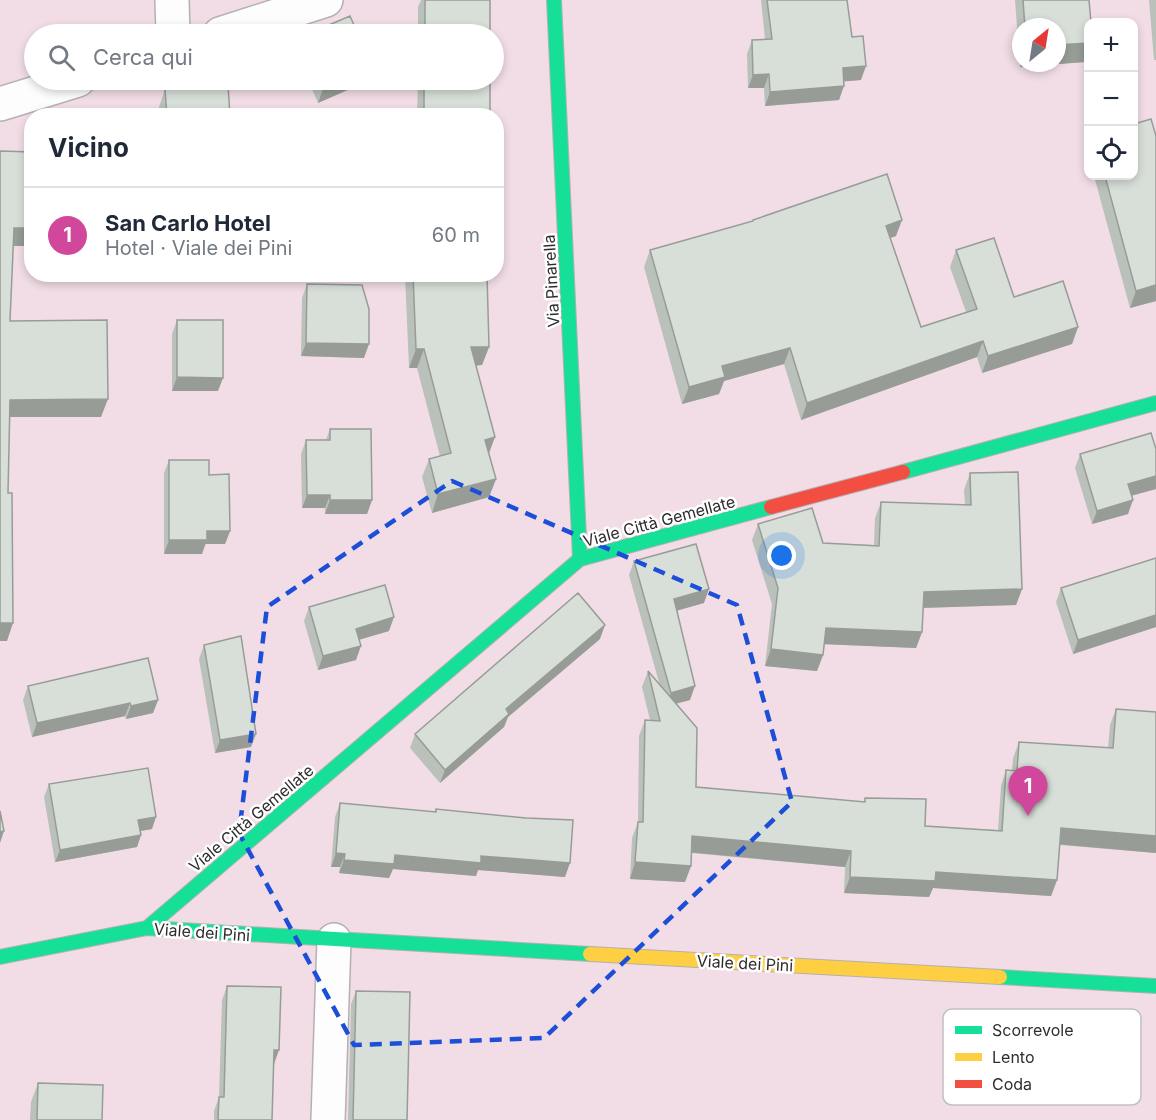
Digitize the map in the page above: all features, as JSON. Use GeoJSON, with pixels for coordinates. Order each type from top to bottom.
{"type":"FeatureCollection","features":[{"type":"Feature","properties":{"kind":"street"},"geometry":{"type":"LineString","coordinates":[[172,0],[173,24]]}},
{"type":"Feature","properties":{"kind":"street"},"geometry":{"type":"LineString","coordinates":[[251,24],[326,0]]}},
{"type":"Feature","properties":{"kind":"street","name":"Via Pinarella"},"geometry":{"type":"LineString","coordinates":[[554,0],[580,560]]}},
{"type":"Feature","properties":{"kind":"street"},"geometry":{"type":"LineString","coordinates":[[0,104],[46,90]]}},
{"type":"Feature","properties":{"kind":"street","name":"Viale Città Gemellate"},"geometry":{"type":"LineString","coordinates":[[147,928],[580,560],[1156,403]]}},
{"type":"Feature","properties":{"kind":"street","name":"Viale dei Pini"},"geometry":{"type":"LineString","coordinates":[[0,957],[147,928],[1156,986]]}},
{"type":"Feature","properties":{"kind":"street"},"geometry":{"type":"LineString","coordinates":[[328,1120],[334,940]]}},
{"type":"Feature","properties":{"kind":"highlighted area"},"geometry":{"type":"Polygon","coordinates":[[[452,481],[737,605],[792,802],[544,1038],[354,1045],[239,833],[267,607],[452,481]]]}},
{"type":"Feature","properties":{"kind":"shaded area"},"geometry":{"type":"Polygon","coordinates":[[[0,0],[1156,0],[1156,1120],[0,1120],[0,0]]]}},
{"type":"Feature","properties":{"kind":"building"},"geometry":{"type":"Polygon","coordinates":[[[425,0],[490,0],[490,24],[425,24],[425,0]]]}},
{"type":"Feature","properties":{"kind":"building"},"geometry":{"type":"Polygon","coordinates":[[[767,0],[847,0],[852,37],[863,36],[866,66],[843,68],[844,86],[770,92],[769,74],[753,75],[752,40],[772,39],[767,0]]]}},
{"type":"Feature","properties":{"kind":"building"},"geometry":{"type":"Polygon","coordinates":[[[1023,0],[1089,0],[1091,18],[1084,18],[1084,43],[1066,44],[1066,18],[1024,18],[1023,0]]]}},
{"type":"Feature","properties":{"kind":"building"},"geometry":{"type":"Polygon","coordinates":[[[350,16],[354,24],[331,24],[350,16]]]}},
{"type":"Feature","properties":{"kind":"building"},"geometry":{"type":"Polygon","coordinates":[[[165,90],[228,90],[229,108],[166,108],[165,90]]]}},
{"type":"Feature","properties":{"kind":"building"},"geometry":{"type":"Polygon","coordinates":[[[424,90],[490,90],[490,108],[424,108],[424,90]]]}},
{"type":"Feature","properties":{"kind":"building"},"geometry":{"type":"Polygon","coordinates":[[[1151,119],[1156,136],[1156,285],[1136,291],[1106,180],[1138,180],[1138,123],[1151,119]]]}},
{"type":"Feature","properties":{"kind":"building"},"geometry":{"type":"Polygon","coordinates":[[[0,151],[24,152],[24,228],[14,228],[10,321],[107,320],[108,399],[10,400],[8,493],[12,493],[13,623],[0,623],[0,151]]]}},
{"type":"Feature","properties":{"kind":"building"},"geometry":{"type":"Polygon","coordinates":[[[887,174],[902,220],[886,226],[921,327],[977,309],[956,250],[994,238],[1014,297],[1063,281],[1078,327],[988,356],[983,341],[807,403],[790,348],[722,366],[725,377],[689,387],[650,250],[753,221],[887,174]]]}},
{"type":"Feature","properties":{"kind":"building"},"geometry":{"type":"Polygon","coordinates":[[[413,282],[487,282],[489,347],[471,347],[495,437],[485,440],[496,479],[438,494],[429,459],[451,453],[424,349],[416,349],[413,282]]]}},
{"type":"Feature","properties":{"kind":"building"},"geometry":{"type":"Polygon","coordinates":[[[307,284],[362,285],[369,309],[369,344],[306,343],[307,284]]]}},
{"type":"Feature","properties":{"kind":"building"},"geometry":{"type":"Polygon","coordinates":[[[177,320],[223,320],[223,378],[177,377],[177,320]]]}},
{"type":"Feature","properties":{"kind":"building"},"geometry":{"type":"Polygon","coordinates":[[[330,429],[371,429],[372,500],[330,500],[330,495],[307,495],[306,440],[330,440],[330,429]]]}},
{"type":"Feature","properties":{"kind":"building"},"geometry":{"type":"Polygon","coordinates":[[[1151,433],[1156,449],[1156,476],[1128,484],[1133,500],[1097,511],[1080,454],[1151,433]]]}},
{"type":"Feature","properties":{"kind":"building"},"geometry":{"type":"Polygon","coordinates":[[[169,460],[209,460],[209,475],[229,474],[230,531],[207,531],[207,540],[169,540],[169,460]]]}},
{"type":"Feature","properties":{"kind":"building"},"geometry":{"type":"Polygon","coordinates":[[[1018,472],[1022,589],[924,592],[922,632],[826,628],[823,655],[771,649],[778,588],[758,524],[812,508],[823,543],[879,546],[881,502],[971,505],[970,473],[1018,472]]]}},
{"type":"Feature","properties":{"kind":"building"},"geometry":{"type":"Polygon","coordinates":[[[696,544],[709,589],[674,599],[695,686],[671,693],[634,561],[696,544]]]}},
{"type":"Feature","properties":{"kind":"building"},"geometry":{"type":"Polygon","coordinates":[[[1156,558],[1156,615],[1078,640],[1061,588],[1156,558]]]}},
{"type":"Feature","properties":{"kind":"building"},"geometry":{"type":"Polygon","coordinates":[[[385,585],[394,617],[356,629],[361,646],[323,656],[309,607],[385,585]]]}},
{"type":"Feature","properties":{"kind":"building"},"geometry":{"type":"Polygon","coordinates":[[[578,593],[605,625],[506,709],[509,714],[445,770],[415,734],[578,593]]]}},
{"type":"Feature","properties":{"kind":"building"},"geometry":{"type":"Polygon","coordinates":[[[241,636],[256,734],[220,740],[204,645],[241,636]]]}},
{"type":"Feature","properties":{"kind":"building"},"geometry":{"type":"Polygon","coordinates":[[[148,658],[158,700],[131,706],[130,703],[37,723],[28,686],[148,658]]]}},
{"type":"Feature","properties":{"kind":"building"},"geometry":{"type":"Polygon","coordinates":[[[648,671],[697,728],[696,787],[865,802],[865,798],[926,799],[925,826],[1002,831],[1006,770],[1017,771],[1019,742],[1113,748],[1116,709],[1156,712],[1156,836],[1061,828],[1057,880],[936,872],[935,881],[850,877],[851,851],[692,836],[691,866],[635,862],[638,822],[643,822],[645,720],[660,721],[648,671]]]}},
{"type":"Feature","properties":{"kind":"building"},"geometry":{"type":"Polygon","coordinates":[[[148,768],[156,817],[138,820],[141,835],[60,850],[49,784],[148,768]]]}},
{"type":"Feature","properties":{"kind":"building"},"geometry":{"type":"Polygon","coordinates":[[[340,803],[436,812],[436,809],[573,820],[570,863],[481,856],[481,863],[395,855],[394,864],[344,860],[345,854],[336,853],[340,803]]]}},
{"type":"Feature","properties":{"kind":"building"},"geometry":{"type":"Polygon","coordinates":[[[0,811],[4,831],[0,832],[0,811]]]}},
{"type":"Feature","properties":{"kind":"building"},"geometry":{"type":"Polygon","coordinates":[[[227,986],[281,987],[279,1050],[274,1050],[272,1120],[218,1120],[219,1097],[224,1097],[227,986]]]}},
{"type":"Feature","properties":{"kind":"building"},"geometry":{"type":"Polygon","coordinates":[[[356,991],[410,992],[407,1120],[353,1120],[356,991]]]}},
{"type":"Feature","properties":{"kind":"building"},"geometry":{"type":"Polygon","coordinates":[[[38,1083],[103,1085],[102,1120],[37,1120],[38,1083]]]}},
{"type":"Feature","properties":{"kind":"traffic: fast"},"geometry":{"type":"LineString","coordinates":[[554,0],[580,559]]}},
{"type":"Feature","properties":{"kind":"traffic: fast"},"geometry":{"type":"LineString","coordinates":[[903,472],[1156,403]]}},
{"type":"Feature","properties":{"kind":"traffic: fast"},"geometry":{"type":"LineString","coordinates":[[147,928],[580,559],[771,507]]}},
{"type":"Feature","properties":{"kind":"traffic: fast"},"geometry":{"type":"LineString","coordinates":[[0,957],[147,928],[590,954]]}},
{"type":"Feature","properties":{"kind":"traffic: fast"},"geometry":{"type":"LineString","coordinates":[[1000,977],[1156,986]]}},
{"type":"Feature","properties":{"kind":"traffic: slow"},"geometry":{"type":"LineString","coordinates":[[590,954],[1000,977]]}},
{"type":"Feature","properties":{"kind":"traffic: jam"},"geometry":{"type":"LineString","coordinates":[[771,507],[903,472]]}},
{"type":"Feature","properties":{"kind":"place","name":"San Carlo Hotel"},"geometry":{"type":"Point","coordinates":[1028,816]}}]}
